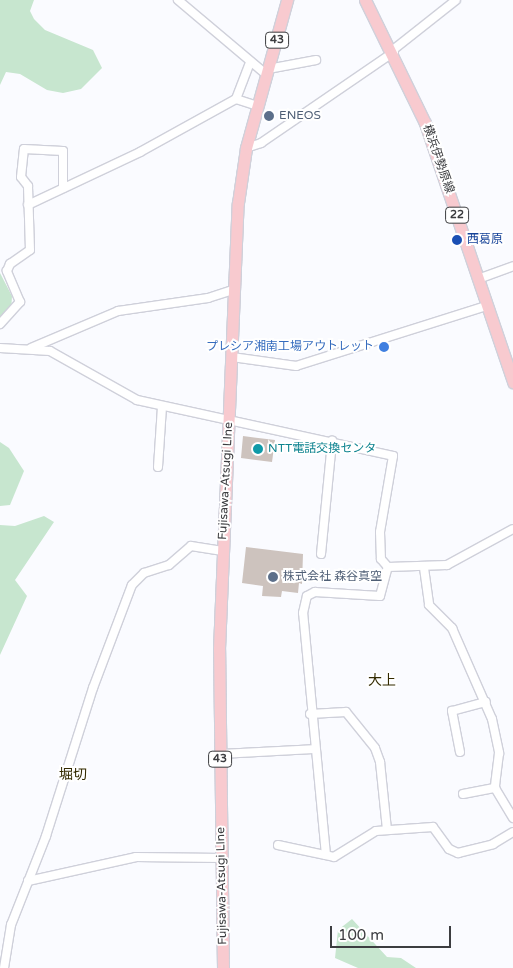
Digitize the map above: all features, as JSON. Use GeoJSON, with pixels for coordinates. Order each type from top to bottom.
{"type":"FeatureCollection","features":[{"type":"Feature","properties":{"kind":"main road","name":"Fujisawa-Atsugi LIne"},"geometry":{"type":"LineString","coordinates":[[223,968],[220,754],[223,551],[238,203],[246,148],[287,0]]}},
{"type":"Feature","properties":{"kind":"main road","name":"横浜伊勢原線"},"geometry":{"type":"LineString","coordinates":[[366,0],[393,51],[426,123],[513,382]]}},
{"type":"Feature","properties":{"kind":"street"},"geometry":{"type":"LineString","coordinates":[[178,0],[250,62],[267,72],[316,60]]}},
{"type":"Feature","properties":{"kind":"street"},"geometry":{"type":"LineString","coordinates":[[246,148],[260,143],[393,51],[456,0]]}},
{"type":"Feature","properties":{"kind":"street"},"geometry":{"type":"LineString","coordinates":[[28,205],[236,100],[250,62]]}},
{"type":"Feature","properties":{"kind":"street"},"geometry":{"type":"LineString","coordinates":[[236,100],[257,106]]}},
{"type":"Feature","properties":{"kind":"street"},"geometry":{"type":"LineString","coordinates":[[0,324],[20,302],[7,271],[10,264],[30,250],[28,186],[21,177],[24,149],[63,151],[64,188]]}},
{"type":"Feature","properties":{"kind":"street"},"geometry":{"type":"LineString","coordinates":[[478,279],[513,266]]}},
{"type":"Feature","properties":{"kind":"street"},"geometry":{"type":"LineString","coordinates":[[31,348],[118,311],[208,298],[235,289]]}},
{"type":"Feature","properties":{"kind":"street"},"geometry":{"type":"LineString","coordinates":[[232,357],[296,366],[486,306]]}},
{"type":"Feature","properties":{"kind":"street"},"geometry":{"type":"LineString","coordinates":[[1,346],[31,348],[63,356],[118,392],[162,406],[332,441],[393,456],[380,532],[381,559],[388,567],[424,568],[447,565],[513,529]]}},
{"type":"Feature","properties":{"kind":"street"},"geometry":{"type":"LineString","coordinates":[[158,467],[162,406]]}},
{"type":"Feature","properties":{"kind":"street"},"geometry":{"type":"LineString","coordinates":[[321,554],[332,441]]}},
{"type":"Feature","properties":{"kind":"street"},"geometry":{"type":"LineString","coordinates":[[4,968],[7,940],[132,585],[144,573],[169,565],[191,546],[223,551]]}},
{"type":"Feature","properties":{"kind":"street"},"geometry":{"type":"LineString","coordinates":[[326,855],[301,624],[307,596],[324,592],[380,596],[388,567]]}},
{"type":"Feature","properties":{"kind":"street"},"geometry":{"type":"LineString","coordinates":[[424,568],[429,605],[452,628],[486,702],[498,750],[496,788],[513,818]]}},
{"type":"Feature","properties":{"kind":"street"},"geometry":{"type":"LineString","coordinates":[[460,752],[452,711],[486,702]]}},
{"type":"Feature","properties":{"kind":"street"},"geometry":{"type":"LineString","coordinates":[[310,714],[346,712],[375,748],[380,762],[387,830]]}},
{"type":"Feature","properties":{"kind":"street"},"geometry":{"type":"LineString","coordinates":[[220,754],[314,749]]}},
{"type":"Feature","properties":{"kind":"street"},"geometry":{"type":"LineString","coordinates":[[464,794],[496,788]]}},
{"type":"Feature","properties":{"kind":"street"},"geometry":{"type":"LineString","coordinates":[[278,845],[334,857],[368,834],[387,830],[433,826],[449,849],[458,853],[493,844],[513,832]]}},
{"type":"Feature","properties":{"kind":"street"},"geometry":{"type":"LineString","coordinates":[[28,882],[136,857],[222,858]]}},
{"type":"Feature","properties":{"kind":"green space"},"geometry":{"type":"Polygon","coordinates":[[[0,0],[34,0],[30,11],[34,19],[45,30],[93,50],[102,68],[81,89],[63,93],[47,90],[20,74],[6,72],[0,85],[0,0]]]}},
{"type":"Feature","properties":{"kind":"green space"},"geometry":{"type":"Polygon","coordinates":[[[0,273],[12,296],[11,312],[0,324],[0,273]]]}},
{"type":"Feature","properties":{"kind":"green space"},"geometry":{"type":"Polygon","coordinates":[[[0,442],[9,448],[24,471],[10,505],[0,506],[0,442]]]}},
{"type":"Feature","properties":{"kind":"green space"},"geometry":{"type":"Polygon","coordinates":[[[44,516],[54,522],[15,580],[27,596],[0,655],[0,525],[15,526],[44,516]]]}},
{"type":"Feature","properties":{"kind":"green space"},"geometry":{"type":"Polygon","coordinates":[[[352,919],[387,957],[401,958],[416,968],[358,968],[335,958],[338,930],[352,919]]]}},
{"type":"Feature","properties":{"kind":"building","name":"NTT電話交換センタ"},"geometry":{"type":"Polygon","coordinates":[[[243,436],[275,440],[272,462],[241,458],[243,436]]]}},
{"type":"Feature","properties":{"kind":"building","name":"株式会社 森谷真空"},"geometry":{"type":"Polygon","coordinates":[[[246,547],[303,554],[302,584],[299,583],[298,593],[282,591],[281,597],[262,596],[263,586],[242,583],[246,547]]]}},
{"type":"Feature","properties":{"kind":"place","name":"ENEOS"},"geometry":{"type":"Point","coordinates":[269,116]}},
{"type":"Feature","properties":{"kind":"place","name":"西葛原"},"geometry":{"type":"Point","coordinates":[457,240]}},
{"type":"Feature","properties":{"kind":"place","name":"プレシア湘南工場アウトレット"},"geometry":{"type":"Point","coordinates":[384,347]}},
{"type":"Feature","properties":{"kind":"place","name":"NTT電話交換センタ"},"geometry":{"type":"Point","coordinates":[258,449]}},
{"type":"Feature","properties":{"kind":"place","name":"株式会社 森谷真空"},"geometry":{"type":"Point","coordinates":[273,577]}},
{"type":"Feature","properties":{"kind":"district","name":"大上"},"geometry":{"type":"Point","coordinates":[382,681]}},
{"type":"Feature","properties":{"kind":"district","name":"堀切"},"geometry":{"type":"Point","coordinates":[73,775]}}]}
